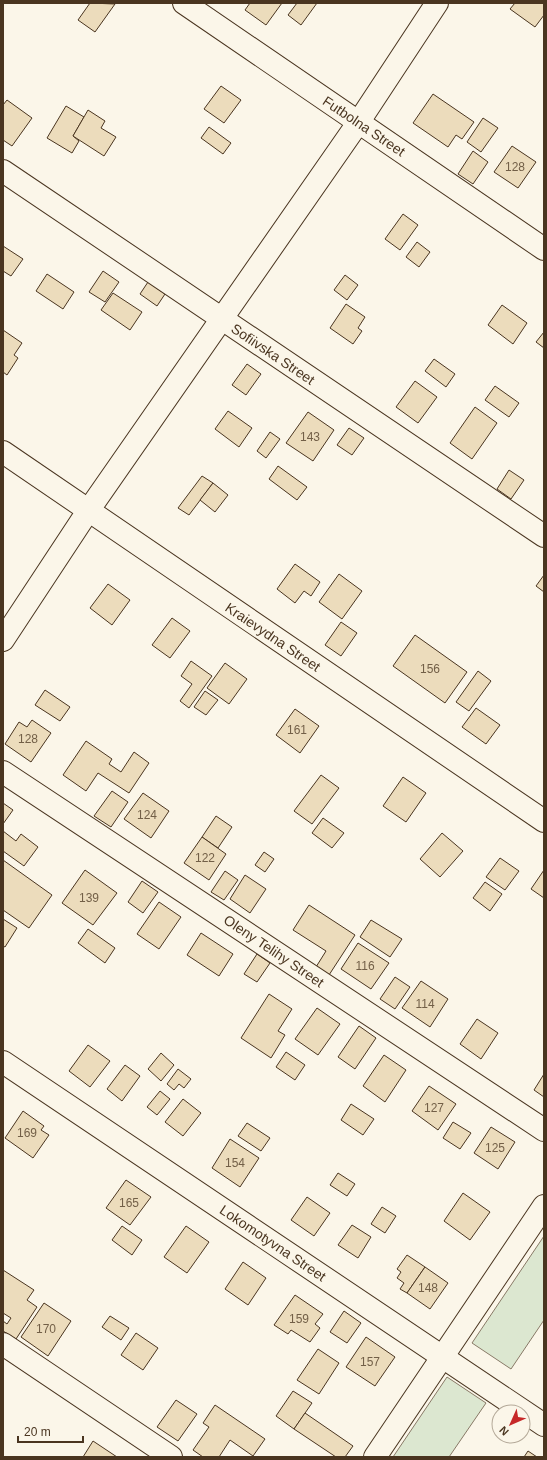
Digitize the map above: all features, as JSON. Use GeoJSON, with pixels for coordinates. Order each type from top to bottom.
{"type":"FeatureCollection","features":[{"type":"Feature","properties":{"kind":"street","name":"Futbolna Street"},"geometry":{"type":"LineString","coordinates":[[184,3],[544,249]]}},
{"type":"Feature","properties":{"kind":"street"},"geometry":{"type":"LineString","coordinates":[[3,640],[88,511],[358,123],[437,3]]}},
{"type":"Feature","properties":{"kind":"street","name":"Sofiivska Street"},"geometry":{"type":"LineString","coordinates":[[3,172],[544,536]]}},
{"type":"Feature","properties":{"kind":"street","name":"Kraievydna Street"},"geometry":{"type":"LineString","coordinates":[[3,452],[544,821]]}},
{"type":"Feature","properties":{"kind":"street","name":"Oleny Telihy Street"},"geometry":{"type":"LineString","coordinates":[[3,772],[544,1130]]}},
{"type":"Feature","properties":{"kind":"street","name":"Lokomotyvna Street"},"geometry":{"type":"LineString","coordinates":[[3,1062],[544,1425]]}},
{"type":"Feature","properties":{"kind":"street"},"geometry":{"type":"LineString","coordinates":[[376,1457],[544,1206]]}},
{"type":"Feature","properties":{"kind":"street"},"geometry":{"type":"LineString","coordinates":[[3,1344],[171,1457]]}},
{"type":"Feature","properties":{"kind":"green space"},"geometry":{"type":"Polygon","coordinates":[[[544,1236],[544,1320],[511,1369],[472,1343],[544,1236]]]}},
{"type":"Feature","properties":{"kind":"green space"},"geometry":{"type":"Polygon","coordinates":[[[447,1377],[486,1403],[449,1457],[393,1457],[447,1377]]]}},
{"type":"Feature","properties":{"kind":"building"},"geometry":{"type":"Polygon","coordinates":[[[90,3],[115,4],[95,32],[78,20],[90,3]]]}},
{"type":"Feature","properties":{"kind":"building"},"geometry":{"type":"Polygon","coordinates":[[[250,3],[282,3],[266,25],[245,10],[250,3]]]}},
{"type":"Feature","properties":{"kind":"building"},"geometry":{"type":"Polygon","coordinates":[[[297,3],[317,3],[301,25],[288,15],[297,3]]]}},
{"type":"Feature","properties":{"kind":"building"},"geometry":{"type":"Polygon","coordinates":[[[515,3],[544,3],[544,15],[535,27],[510,9],[515,3]]]}},
{"type":"Feature","properties":{"kind":"building"},"geometry":{"type":"Polygon","coordinates":[[[221,86],[241,100],[224,123],[204,109],[221,86]]]}},
{"type":"Feature","properties":{"kind":"building"},"geometry":{"type":"Polygon","coordinates":[[[433,94],[474,122],[462,139],[456,135],[448,147],[413,123],[433,94]]]}},
{"type":"Feature","properties":{"kind":"building"},"geometry":{"type":"Polygon","coordinates":[[[7,100],[32,118],[12,146],[3,140],[3,105],[7,100]]]}},
{"type":"Feature","properties":{"kind":"building"},"geometry":{"type":"Polygon","coordinates":[[[66,106],[84,117],[73,136],[79,141],[72,153],[47,138],[66,106]]]}},
{"type":"Feature","properties":{"kind":"building"},"geometry":{"type":"Polygon","coordinates":[[[88,110],[105,121],[101,128],[116,137],[104,156],[73,136],[88,110]]]}},
{"type":"Feature","properties":{"kind":"building"},"geometry":{"type":"Polygon","coordinates":[[[483,118],[498,128],[481,152],[467,142],[483,118]]]}},
{"type":"Feature","properties":{"kind":"building"},"geometry":{"type":"Polygon","coordinates":[[[209,127],[231,143],[223,154],[201,138],[209,127]]]}},
{"type":"Feature","properties":{"kind":"building"},"geometry":{"type":"Polygon","coordinates":[[[512,146],[536,162],[518,188],[494,172],[512,146]]]}},
{"type":"Feature","properties":{"kind":"building"},"geometry":{"type":"Polygon","coordinates":[[[473,151],[488,162],[473,184],[458,174],[473,151]]]}},
{"type":"Feature","properties":{"kind":"building"},"geometry":{"type":"Polygon","coordinates":[[[403,214],[418,225],[400,250],[385,239],[403,214]]]}},
{"type":"Feature","properties":{"kind":"building"},"geometry":{"type":"Polygon","coordinates":[[[417,242],[430,252],[419,267],[406,257],[417,242]]]}},
{"type":"Feature","properties":{"kind":"building"},"geometry":{"type":"Polygon","coordinates":[[[3,246],[23,259],[11,276],[3,271],[3,246]]]}},
{"type":"Feature","properties":{"kind":"building"},"geometry":{"type":"Polygon","coordinates":[[[103,271],[119,282],[105,302],[89,292],[103,271]]]}},
{"type":"Feature","properties":{"kind":"building"},"geometry":{"type":"Polygon","coordinates":[[[47,274],[74,292],[63,309],[36,291],[47,274]]]}},
{"type":"Feature","properties":{"kind":"building"},"geometry":{"type":"Polygon","coordinates":[[[345,275],[358,285],[347,300],[334,290],[345,275]]]}},
{"type":"Feature","properties":{"kind":"building"},"geometry":{"type":"Polygon","coordinates":[[[148,282],[165,294],[157,306],[140,294],[148,282]]]}},
{"type":"Feature","properties":{"kind":"building"},"geometry":{"type":"Polygon","coordinates":[[[113,293],[142,312],[130,330],[101,310],[113,293]]]}},
{"type":"Feature","properties":{"kind":"building"},"geometry":{"type":"Polygon","coordinates":[[[346,304],[365,317],[358,328],[362,331],[353,344],[330,328],[346,304]]]}},
{"type":"Feature","properties":{"kind":"building"},"geometry":{"type":"Polygon","coordinates":[[[502,305],[527,323],[513,344],[488,325],[502,305]]]}},
{"type":"Feature","properties":{"kind":"building"},"geometry":{"type":"Polygon","coordinates":[[[3,330],[22,343],[14,355],[18,358],[7,375],[3,372],[3,330]]]}},
{"type":"Feature","properties":{"kind":"building"},"geometry":{"type":"Polygon","coordinates":[[[544,332],[544,348],[536,342],[544,332]]]}},
{"type":"Feature","properties":{"kind":"building"},"geometry":{"type":"Polygon","coordinates":[[[434,359],[455,374],[446,387],[425,371],[434,359]]]}},
{"type":"Feature","properties":{"kind":"building"},"geometry":{"type":"Polygon","coordinates":[[[247,364],[261,374],[246,395],[232,385],[247,364]]]}},
{"type":"Feature","properties":{"kind":"building"},"geometry":{"type":"Polygon","coordinates":[[[415,381],[437,397],[418,423],[396,407],[415,381]]]}},
{"type":"Feature","properties":{"kind":"building"},"geometry":{"type":"Polygon","coordinates":[[[495,386],[519,403],[509,417],[485,400],[495,386]]]}},
{"type":"Feature","properties":{"kind":"building"},"geometry":{"type":"Polygon","coordinates":[[[475,407],[497,423],[472,459],[450,443],[475,407]]]}},
{"type":"Feature","properties":{"kind":"building"},"geometry":{"type":"Polygon","coordinates":[[[228,411],[252,428],[239,447],[215,429],[228,411]]]}},
{"type":"Feature","properties":{"kind":"building"},"geometry":{"type":"Polygon","coordinates":[[[308,412],[334,430],[313,461],[286,443],[308,412]]]}},
{"type":"Feature","properties":{"kind":"building"},"geometry":{"type":"Polygon","coordinates":[[[349,428],[364,438],[352,455],[337,445],[349,428]]]}},
{"type":"Feature","properties":{"kind":"building"},"geometry":{"type":"Polygon","coordinates":[[[270,432],[280,439],[266,458],[257,451],[270,432]]]}},
{"type":"Feature","properties":{"kind":"building"},"geometry":{"type":"Polygon","coordinates":[[[278,466],[307,487],[297,500],[269,479],[278,466]]]}},
{"type":"Feature","properties":{"kind":"building"},"geometry":{"type":"Polygon","coordinates":[[[509,470],[524,480],[511,499],[497,489],[509,470]]]}},
{"type":"Feature","properties":{"kind":"building"},"geometry":{"type":"Polygon","coordinates":[[[202,476],[213,483],[189,515],[178,508],[202,476]]]}},
{"type":"Feature","properties":{"kind":"building"},"geometry":{"type":"Polygon","coordinates":[[[213,483],[228,495],[215,512],[200,500],[213,483]]]}},
{"type":"Feature","properties":{"kind":"building"},"geometry":{"type":"Polygon","coordinates":[[[295,564],[320,582],[311,596],[304,591],[295,603],[277,589],[295,564]]]}},
{"type":"Feature","properties":{"kind":"building"},"geometry":{"type":"Polygon","coordinates":[[[339,574],[362,591],[342,619],[319,602],[339,574]]]}},
{"type":"Feature","properties":{"kind":"building"},"geometry":{"type":"Polygon","coordinates":[[[544,575],[544,592],[536,586],[544,575]]]}},
{"type":"Feature","properties":{"kind":"building"},"geometry":{"type":"Polygon","coordinates":[[[108,584],[130,600],[112,625],[90,608],[108,584]]]}},
{"type":"Feature","properties":{"kind":"building"},"geometry":{"type":"Polygon","coordinates":[[[172,618],[190,631],[170,658],[152,645],[172,618]]]}},
{"type":"Feature","properties":{"kind":"building"},"geometry":{"type":"Polygon","coordinates":[[[341,622],[357,633],[341,656],[325,645],[341,622]]]}},
{"type":"Feature","properties":{"kind":"building"},"geometry":{"type":"Polygon","coordinates":[[[415,635],[467,672],[445,703],[393,666],[415,635]]]}},
{"type":"Feature","properties":{"kind":"building"},"geometry":{"type":"Polygon","coordinates":[[[191,661],[212,676],[189,708],[180,701],[192,684],[181,676],[191,661]]]}},
{"type":"Feature","properties":{"kind":"building"},"geometry":{"type":"Polygon","coordinates":[[[225,663],[247,679],[229,704],[207,688],[225,663]]]}},
{"type":"Feature","properties":{"kind":"building"},"geometry":{"type":"Polygon","coordinates":[[[478,671],[491,681],[469,711],[456,702],[478,671]]]}},
{"type":"Feature","properties":{"kind":"building"},"geometry":{"type":"Polygon","coordinates":[[[45,690],[70,707],[60,721],[35,705],[45,690]]]}},
{"type":"Feature","properties":{"kind":"building"},"geometry":{"type":"Polygon","coordinates":[[[205,691],[218,700],[206,715],[194,707],[205,691]]]}},
{"type":"Feature","properties":{"kind":"building"},"geometry":{"type":"Polygon","coordinates":[[[476,708],[500,725],[486,744],[462,727],[476,708]]]}},
{"type":"Feature","properties":{"kind":"building"},"geometry":{"type":"Polygon","coordinates":[[[295,709],[319,726],[300,753],[276,735],[295,709]]]}},
{"type":"Feature","properties":{"kind":"building"},"geometry":{"type":"Polygon","coordinates":[[[32,720],[51,733],[31,762],[5,744],[19,722],[27,727],[32,720]]]}},
{"type":"Feature","properties":{"kind":"building"},"geometry":{"type":"Polygon","coordinates":[[[86,741],[112,759],[109,764],[121,772],[134,752],[149,763],[129,793],[98,773],[86,791],[63,775],[86,741]]]}},
{"type":"Feature","properties":{"kind":"building"},"geometry":{"type":"Polygon","coordinates":[[[321,775],[339,788],[312,824],[294,811],[321,775]]]}},
{"type":"Feature","properties":{"kind":"building"},"geometry":{"type":"Polygon","coordinates":[[[403,777],[426,793],[406,822],[383,806],[403,777]]]}},
{"type":"Feature","properties":{"kind":"building"},"geometry":{"type":"Polygon","coordinates":[[[112,791],[128,802],[111,827],[94,816],[112,791]]]}},
{"type":"Feature","properties":{"kind":"building"},"geometry":{"type":"Polygon","coordinates":[[[143,793],[169,811],[151,838],[124,819],[143,793]]]}},
{"type":"Feature","properties":{"kind":"building"},"geometry":{"type":"Polygon","coordinates":[[[3,803],[13,810],[3,824],[3,803]]]}},
{"type":"Feature","properties":{"kind":"building"},"geometry":{"type":"Polygon","coordinates":[[[216,816],[232,827],[218,848],[202,837],[216,816]]]}},
{"type":"Feature","properties":{"kind":"building"},"geometry":{"type":"Polygon","coordinates":[[[323,818],[344,833],[332,848],[312,833],[323,818]]]}},
{"type":"Feature","properties":{"kind":"building"},"geometry":{"type":"Polygon","coordinates":[[[3,831],[16,841],[21,834],[38,847],[24,866],[3,851],[3,831]]]}},
{"type":"Feature","properties":{"kind":"building"},"geometry":{"type":"Polygon","coordinates":[[[442,833],[463,851],[440,877],[420,859],[442,833]]]}},
{"type":"Feature","properties":{"kind":"building"},"geometry":{"type":"Polygon","coordinates":[[[202,837],[226,854],[209,880],[184,863],[202,837]]]}},
{"type":"Feature","properties":{"kind":"building"},"geometry":{"type":"Polygon","coordinates":[[[264,852],[274,859],[265,872],[255,865],[264,852]]]}},
{"type":"Feature","properties":{"kind":"building"},"geometry":{"type":"Polygon","coordinates":[[[500,858],[519,871],[505,890],[486,877],[500,858]]]}},
{"type":"Feature","properties":{"kind":"building"},"geometry":{"type":"Polygon","coordinates":[[[3,860],[52,895],[29,928],[3,910],[3,860]]]}},
{"type":"Feature","properties":{"kind":"building"},"geometry":{"type":"Polygon","coordinates":[[[85,870],[117,893],[93,925],[62,903],[85,870]]]}},
{"type":"Feature","properties":{"kind":"building"},"geometry":{"type":"Polygon","coordinates":[[[544,870],[544,898],[531,889],[544,870]]]}},
{"type":"Feature","properties":{"kind":"building"},"geometry":{"type":"Polygon","coordinates":[[[225,871],[238,880],[224,900],[211,892],[225,871]]]}},
{"type":"Feature","properties":{"kind":"building"},"geometry":{"type":"Polygon","coordinates":[[[245,875],[266,889],[250,913],[230,899],[245,875]]]}},
{"type":"Feature","properties":{"kind":"building"},"geometry":{"type":"Polygon","coordinates":[[[142,881],[158,892],[143,913],[128,902],[142,881]]]}},
{"type":"Feature","properties":{"kind":"building"},"geometry":{"type":"Polygon","coordinates":[[[485,882],[502,894],[490,911],[473,898],[485,882]]]}},
{"type":"Feature","properties":{"kind":"building"},"geometry":{"type":"Polygon","coordinates":[[[159,902],[181,917],[159,949],[137,934],[159,902]]]}},
{"type":"Feature","properties":{"kind":"building"},"geometry":{"type":"Polygon","coordinates":[[[309,905],[355,935],[329,975],[316,967],[326,951],[293,930],[309,905]]]}},
{"type":"Feature","properties":{"kind":"building"},"geometry":{"type":"Polygon","coordinates":[[[3,919],[17,928],[5,947],[3,946],[3,919]]]}},
{"type":"Feature","properties":{"kind":"building"},"geometry":{"type":"Polygon","coordinates":[[[371,920],[402,939],[390,957],[360,937],[371,920]]]}},
{"type":"Feature","properties":{"kind":"building"},"geometry":{"type":"Polygon","coordinates":[[[88,929],[115,948],[105,963],[78,943],[88,929]]]}},
{"type":"Feature","properties":{"kind":"building"},"geometry":{"type":"Polygon","coordinates":[[[201,933],[233,954],[219,976],[187,955],[201,933]]]}},
{"type":"Feature","properties":{"kind":"building"},"geometry":{"type":"Polygon","coordinates":[[[358,943],[389,963],[371,989],[341,969],[358,943]]]}},
{"type":"Feature","properties":{"kind":"building"},"geometry":{"type":"Polygon","coordinates":[[[257,954],[270,963],[257,982],[244,974],[257,954]]]}},
{"type":"Feature","properties":{"kind":"building"},"geometry":{"type":"Polygon","coordinates":[[[395,977],[410,987],[395,1009],[380,999],[395,977]]]}},
{"type":"Feature","properties":{"kind":"building"},"geometry":{"type":"Polygon","coordinates":[[[421,981],[448,999],[430,1027],[402,1008],[421,981]]]}},
{"type":"Feature","properties":{"kind":"building"},"geometry":{"type":"Polygon","coordinates":[[[269,994],[292,1009],[278,1031],[285,1035],[271,1058],[241,1038],[269,994]]]}},
{"type":"Feature","properties":{"kind":"building"},"geometry":{"type":"Polygon","coordinates":[[[317,1008],[340,1024],[318,1055],[295,1039],[317,1008]]]}},
{"type":"Feature","properties":{"kind":"building"},"geometry":{"type":"Polygon","coordinates":[[[477,1019],[498,1033],[481,1059],[460,1044],[477,1019]]]}},
{"type":"Feature","properties":{"kind":"building"},"geometry":{"type":"Polygon","coordinates":[[[359,1026],[376,1038],[355,1069],[338,1057],[359,1026]]]}},
{"type":"Feature","properties":{"kind":"building"},"geometry":{"type":"Polygon","coordinates":[[[88,1045],[110,1061],[90,1087],[69,1071],[88,1045]]]}},
{"type":"Feature","properties":{"kind":"building"},"geometry":{"type":"Polygon","coordinates":[[[286,1052],[305,1065],[295,1080],[276,1067],[286,1052]]]}},
{"type":"Feature","properties":{"kind":"building"},"geometry":{"type":"Polygon","coordinates":[[[161,1053],[174,1065],[161,1081],[148,1069],[161,1053]]]}},
{"type":"Feature","properties":{"kind":"building"},"geometry":{"type":"Polygon","coordinates":[[[384,1055],[406,1070],[385,1102],[363,1086],[384,1055]]]}},
{"type":"Feature","properties":{"kind":"building"},"geometry":{"type":"Polygon","coordinates":[[[125,1065],[140,1076],[122,1101],[107,1089],[125,1065]]]}},
{"type":"Feature","properties":{"kind":"building"},"geometry":{"type":"Polygon","coordinates":[[[178,1069],[191,1079],[184,1088],[179,1084],[174,1090],[167,1084],[178,1069]]]}},
{"type":"Feature","properties":{"kind":"building"},"geometry":{"type":"Polygon","coordinates":[[[544,1074],[544,1097],[534,1090],[544,1074]]]}},
{"type":"Feature","properties":{"kind":"building"},"geometry":{"type":"Polygon","coordinates":[[[429,1086],[456,1104],[438,1130],[412,1111],[429,1086]]]}},
{"type":"Feature","properties":{"kind":"building"},"geometry":{"type":"Polygon","coordinates":[[[160,1091],[170,1099],[157,1115],[147,1107],[160,1091]]]}},
{"type":"Feature","properties":{"kind":"building"},"geometry":{"type":"Polygon","coordinates":[[[183,1099],[201,1113],[183,1136],[165,1122],[183,1099]]]}},
{"type":"Feature","properties":{"kind":"building"},"geometry":{"type":"Polygon","coordinates":[[[351,1104],[374,1119],[363,1135],[341,1120],[351,1104]]]}},
{"type":"Feature","properties":{"kind":"building"},"geometry":{"type":"Polygon","coordinates":[[[23,1111],[44,1126],[41,1130],[49,1135],[33,1158],[5,1138],[23,1111]]]}},
{"type":"Feature","properties":{"kind":"building"},"geometry":{"type":"Polygon","coordinates":[[[453,1122],[471,1133],[460,1149],[443,1138],[453,1122]]]}},
{"type":"Feature","properties":{"kind":"building"},"geometry":{"type":"Polygon","coordinates":[[[247,1123],[270,1138],[261,1151],[238,1136],[247,1123]]]}},
{"type":"Feature","properties":{"kind":"building"},"geometry":{"type":"Polygon","coordinates":[[[491,1127],[515,1142],[498,1169],[474,1153],[491,1127]]]}},
{"type":"Feature","properties":{"kind":"building"},"geometry":{"type":"Polygon","coordinates":[[[230,1139],[259,1158],[240,1187],[212,1168],[230,1139]]]}},
{"type":"Feature","properties":{"kind":"building"},"geometry":{"type":"Polygon","coordinates":[[[338,1173],[355,1184],[347,1196],[330,1185],[338,1173]]]}},
{"type":"Feature","properties":{"kind":"building"},"geometry":{"type":"Polygon","coordinates":[[[126,1180],[151,1197],[130,1225],[106,1208],[126,1180]]]}},
{"type":"Feature","properties":{"kind":"building"},"geometry":{"type":"Polygon","coordinates":[[[463,1193],[490,1212],[470,1240],[444,1221],[463,1193]]]}},
{"type":"Feature","properties":{"kind":"building"},"geometry":{"type":"Polygon","coordinates":[[[307,1197],[330,1213],[314,1236],[291,1220],[307,1197]]]}},
{"type":"Feature","properties":{"kind":"building"},"geometry":{"type":"Polygon","coordinates":[[[382,1207],[396,1216],[385,1233],[371,1224],[382,1207]]]}},
{"type":"Feature","properties":{"kind":"building"},"geometry":{"type":"Polygon","coordinates":[[[352,1225],[371,1237],[358,1258],[338,1245],[352,1225]]]}},
{"type":"Feature","properties":{"kind":"building"},"geometry":{"type":"Polygon","coordinates":[[[122,1226],[142,1240],[132,1255],[112,1240],[122,1226]]]}},
{"type":"Feature","properties":{"kind":"building"},"geometry":{"type":"Polygon","coordinates":[[[186,1226],[209,1242],[187,1273],[164,1257],[186,1226]]]}},
{"type":"Feature","properties":{"kind":"building"},"geometry":{"type":"Polygon","coordinates":[[[407,1255],[425,1267],[407,1293],[400,1289],[404,1283],[397,1278],[401,1272],[397,1269],[407,1255]]]}},
{"type":"Feature","properties":{"kind":"building"},"geometry":{"type":"Polygon","coordinates":[[[243,1262],[266,1278],[248,1305],[225,1289],[243,1262]]]}},
{"type":"Feature","properties":{"kind":"building"},"geometry":{"type":"Polygon","coordinates":[[[425,1267],[448,1283],[430,1309],[407,1293],[425,1267]]]}},
{"type":"Feature","properties":{"kind":"building"},"geometry":{"type":"Polygon","coordinates":[[[3,1270],[34,1290],[27,1300],[37,1307],[16,1339],[3,1331],[3,1321],[7,1324],[11,1318],[3,1313],[3,1270]]]}},
{"type":"Feature","properties":{"kind":"building"},"geometry":{"type":"Polygon","coordinates":[[[295,1295],[323,1314],[315,1324],[320,1328],[310,1342],[291,1330],[288,1334],[274,1325],[295,1295]]]}},
{"type":"Feature","properties":{"kind":"building"},"geometry":{"type":"Polygon","coordinates":[[[44,1303],[71,1321],[48,1356],[21,1337],[44,1303]]]}},
{"type":"Feature","properties":{"kind":"building"},"geometry":{"type":"Polygon","coordinates":[[[344,1311],[361,1323],[347,1343],[330,1332],[344,1311]]]}},
{"type":"Feature","properties":{"kind":"building"},"geometry":{"type":"Polygon","coordinates":[[[110,1316],[129,1328],[121,1340],[102,1327],[110,1316]]]}},
{"type":"Feature","properties":{"kind":"building"},"geometry":{"type":"Polygon","coordinates":[[[136,1333],[158,1348],[143,1370],[121,1355],[136,1333]]]}},
{"type":"Feature","properties":{"kind":"building"},"geometry":{"type":"Polygon","coordinates":[[[366,1337],[395,1357],[375,1386],[346,1367],[366,1337]]]}},
{"type":"Feature","properties":{"kind":"building"},"geometry":{"type":"Polygon","coordinates":[[[318,1349],[339,1363],[319,1394],[297,1380],[318,1349]]]}},
{"type":"Feature","properties":{"kind":"building"},"geometry":{"type":"Polygon","coordinates":[[[293,1391],[312,1403],[294,1429],[276,1416],[293,1391]]]}},
{"type":"Feature","properties":{"kind":"building"},"geometry":{"type":"Polygon","coordinates":[[[176,1400],[197,1414],[178,1441],[157,1427],[176,1400]]]}},
{"type":"Feature","properties":{"kind":"building"},"geometry":{"type":"Polygon","coordinates":[[[215,1405],[265,1439],[253,1456],[230,1440],[219,1457],[203,1457],[193,1450],[209,1427],[203,1423],[215,1405]]]}},
{"type":"Feature","properties":{"kind":"building"},"geometry":{"type":"Polygon","coordinates":[[[305,1413],[353,1446],[345,1457],[336,1457],[294,1429],[305,1413]]]}},
{"type":"Feature","properties":{"kind":"building"},"geometry":{"type":"Polygon","coordinates":[[[93,1441],[117,1457],[83,1457],[93,1441]]]}},
{"type":"Feature","properties":{"kind":"building"},"geometry":{"type":"Polygon","coordinates":[[[528,1451],[537,1457],[524,1457],[528,1451]]]}}]}
